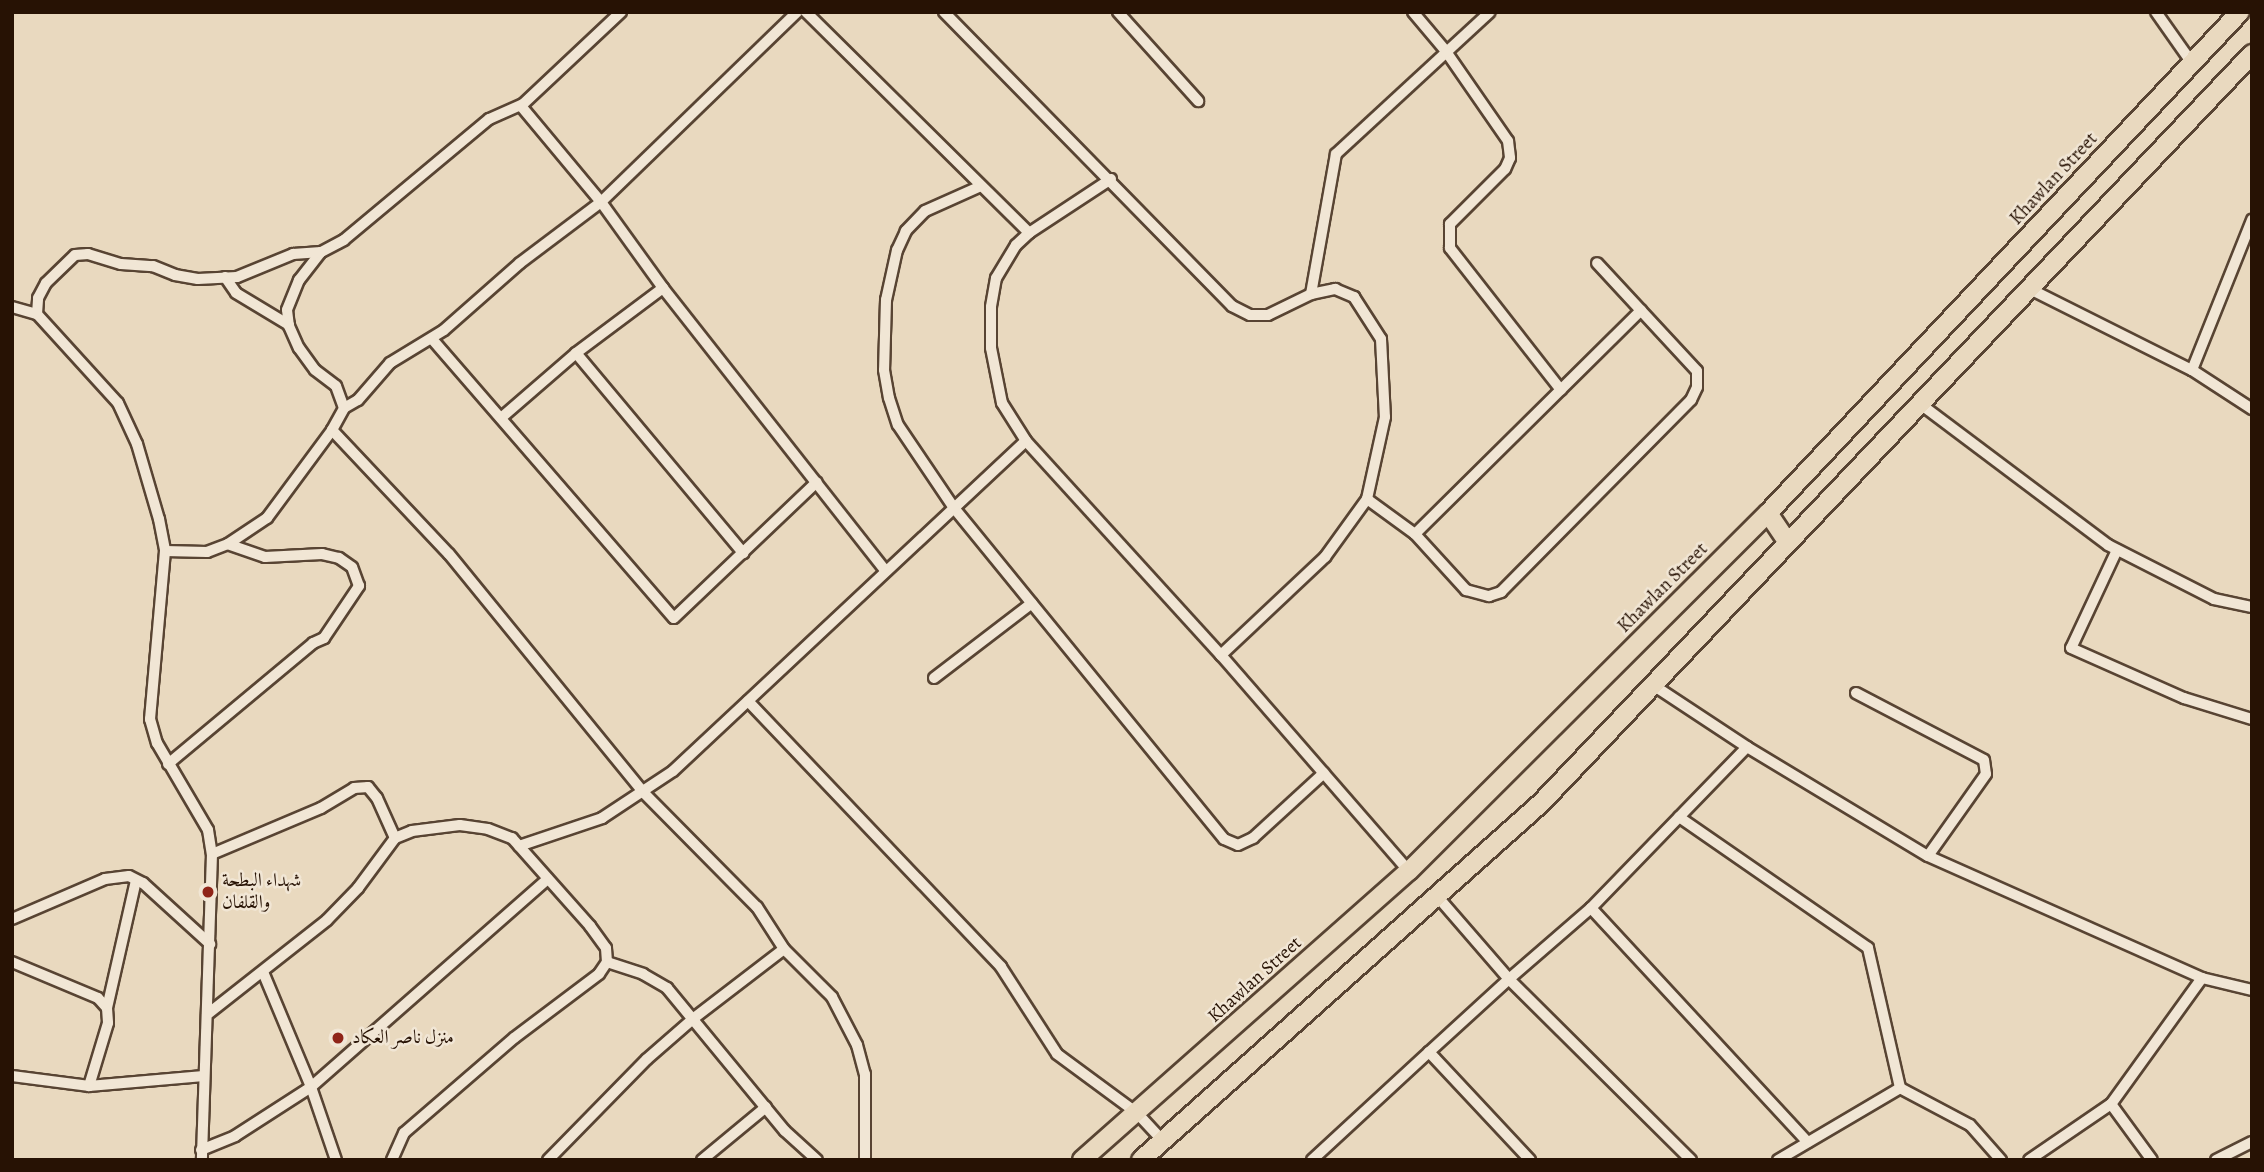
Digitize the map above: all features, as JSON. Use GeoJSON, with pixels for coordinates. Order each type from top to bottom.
{"type":"FeatureCollection","features":[{"type":"Feature","properties":{"kind":"main road","name":"Khawlan Street"},"geometry":{"type":"LineString","coordinates":[[1082,1160],[1409,871],[1769,513],[2240,12]]}},
{"type":"Feature","properties":{"kind":"main road"},"geometry":{"type":"LineString","coordinates":[[1141,1160],[1541,803],[2028,288],[2249,62]]}},
{"type":"Feature","properties":{"kind":"main road"},"geometry":{"type":"LineString","coordinates":[[1769,513],[1787,541]]}},
{"type":"Feature","properties":{"kind":"street"},"geometry":{"type":"LineString","coordinates":[[37,314],[38,298],[46,284],[75,255],[88,254],[121,264],[153,266],[187,278],[248,274],[293,254],[321,252],[344,240],[489,119],[523,104],[621,12]]}},
{"type":"Feature","properties":{"kind":"street"},"geometry":{"type":"LineString","coordinates":[[165,551],[207,552],[228,544],[267,518],[332,430],[344,408],[358,400],[390,363],[432,339],[520,263],[601,202],[797,12]]}},
{"type":"Feature","properties":{"kind":"street"},"geometry":{"type":"LineString","coordinates":[[806,12],[1029,233]]}},
{"type":"Feature","properties":{"kind":"street"},"geometry":{"type":"LineString","coordinates":[[944,12],[1111,179],[1232,306],[1250,315],[1268,315],[1286,309],[1311,294],[1335,289],[1354,297],[1381,339],[1385,417],[1367,499],[1325,557],[1221,655]]}},
{"type":"Feature","properties":{"kind":"street"},"geometry":{"type":"LineString","coordinates":[[1118,12],[1198,101]]}},
{"type":"Feature","properties":{"kind":"street"},"geometry":{"type":"LineString","coordinates":[[1413,12],[1445,51],[1508,141],[1510,158],[1505,169],[1450,224],[1450,248],[1561,390]]}},
{"type":"Feature","properties":{"kind":"street"},"geometry":{"type":"LineString","coordinates":[[1311,294],[1336,154],[1490,12]]}},
{"type":"Feature","properties":{"kind":"street"},"geometry":{"type":"LineString","coordinates":[[2155,12],[2192,63]]}},
{"type":"Feature","properties":{"kind":"street"},"geometry":{"type":"LineString","coordinates":[[523,104],[601,202],[663,288],[887,571]]}},
{"type":"Feature","properties":{"kind":"street"},"geometry":{"type":"LineString","coordinates":[[1111,179],[1029,233],[1016,246],[996,278],[991,307],[994,377],[1002,403],[1026,441],[1221,655],[1409,871]]}},
{"type":"Feature","properties":{"kind":"street"},"geometry":{"type":"LineString","coordinates":[[981,186],[925,211],[906,231],[897,250],[886,300],[884,370],[888,398],[898,425],[954,508],[1224,839],[1238,845],[1253,838],[1324,773]]}},
{"type":"Feature","properties":{"kind":"street"},"geometry":{"type":"LineString","coordinates":[[2192,370],[2252,220]]}},
{"type":"Feature","properties":{"kind":"street"},"geometry":{"type":"LineString","coordinates":[[321,252],[296,287],[288,310],[289,325],[307,359],[336,386],[344,408]]}},
{"type":"Feature","properties":{"kind":"street"},"geometry":{"type":"LineString","coordinates":[[1367,499],[1415,534],[1466,590],[1478,595],[1502,592],[1691,400],[1698,387],[1697,372],[1597,263]]}},
{"type":"Feature","properties":{"kind":"street"},"geometry":{"type":"LineString","coordinates":[[225,277],[236,293],[289,325]]}},
{"type":"Feature","properties":{"kind":"street"},"geometry":{"type":"LineString","coordinates":[[501,418],[576,353],[663,288]]}},
{"type":"Feature","properties":{"kind":"street"},"geometry":{"type":"LineString","coordinates":[[2028,288],[2192,370],[2252,409]]}},
{"type":"Feature","properties":{"kind":"street"},"geometry":{"type":"LineString","coordinates":[[12,307],[37,314],[118,403],[138,444],[165,551],[150,719],[157,743],[208,830],[212,853],[209,1013],[201,1155]]}},
{"type":"Feature","properties":{"kind":"street"},"geometry":{"type":"LineString","coordinates":[[1415,534],[1641,310]]}},
{"type":"Feature","properties":{"kind":"street"},"geometry":{"type":"LineString","coordinates":[[432,339],[674,618],[817,482]]}},
{"type":"Feature","properties":{"kind":"street"},"geometry":{"type":"LineString","coordinates":[[576,353],[743,553]]}},
{"type":"Feature","properties":{"kind":"street"},"geometry":{"type":"LineString","coordinates":[[1919,403],[2117,550],[2214,599],[2252,607]]}},
{"type":"Feature","properties":{"kind":"street"},"geometry":{"type":"LineString","coordinates":[[332,430],[449,554],[643,792],[757,907],[784,949],[832,997],[857,1045],[865,1074],[865,1160]]}},
{"type":"Feature","properties":{"kind":"street"},"geometry":{"type":"LineString","coordinates":[[519,846],[602,818],[673,771],[1026,441]]}},
{"type":"Feature","properties":{"kind":"street"},"geometry":{"type":"LineString","coordinates":[[168,764],[313,643],[324,638],[359,586],[352,567],[339,558],[322,554],[265,557],[228,544]]}},
{"type":"Feature","properties":{"kind":"street"},"geometry":{"type":"LineString","coordinates":[[2117,550],[2071,648],[2184,698],[2252,719]]}},
{"type":"Feature","properties":{"kind":"street"},"geometry":{"type":"LineString","coordinates":[[934,678],[1032,603]]}},
{"type":"Feature","properties":{"kind":"street"},"geometry":{"type":"LineString","coordinates":[[1653,685],[1748,747],[1928,856],[2202,978],[2252,990]]}},
{"type":"Feature","properties":{"kind":"street"},"geometry":{"type":"LineString","coordinates":[[1856,693],[1984,760],[1986,774],[1928,856]]}},
{"type":"Feature","properties":{"kind":"street"},"geometry":{"type":"LineString","coordinates":[[748,701],[1001,967],[1057,1054],[1137,1113],[1163,1141]]}},
{"type":"Feature","properties":{"kind":"street"},"geometry":{"type":"LineString","coordinates":[[1312,1160],[1509,979],[1591,908],[1748,747]]}},
{"type":"Feature","properties":{"kind":"street"},"geometry":{"type":"LineString","coordinates":[[212,853],[321,808],[354,788],[368,787],[377,798],[395,838]]}},
{"type":"Feature","properties":{"kind":"street"},"geometry":{"type":"LineString","coordinates":[[1679,817],[1868,948],[1899,1088],[1970,1125],[2001,1160]]}},
{"type":"Feature","properties":{"kind":"street"},"geometry":{"type":"LineString","coordinates":[[209,1013],[327,920],[358,888],[395,838],[412,831],[460,825],[488,829],[512,838],[606,948],[607,962],[599,974],[554,1005],[404,1133],[392,1160]]}},
{"type":"Feature","properties":{"kind":"street"},"geometry":{"type":"LineString","coordinates":[[12,919],[106,879],[129,876],[210,944]]}},
{"type":"Feature","properties":{"kind":"street"},"geometry":{"type":"LineString","coordinates":[[201,1155],[311,1087],[548,879]]}},
{"type":"Feature","properties":{"kind":"street"},"geometry":{"type":"LineString","coordinates":[[89,1086],[108,1023],[107,1008],[136,880]]}},
{"type":"Feature","properties":{"kind":"street"},"geometry":{"type":"LineString","coordinates":[[1437,896],[1509,979],[1690,1160]]}},
{"type":"Feature","properties":{"kind":"street"},"geometry":{"type":"LineString","coordinates":[[1591,908],[1808,1142]]}},
{"type":"Feature","properties":{"kind":"street"},"geometry":{"type":"LineString","coordinates":[[548,1160],[584,1121],[694,1018],[784,949]]}},
{"type":"Feature","properties":{"kind":"street"},"geometry":{"type":"LineString","coordinates":[[12,961],[98,998],[107,1008]]}},
{"type":"Feature","properties":{"kind":"street"},"geometry":{"type":"LineString","coordinates":[[607,962],[643,974],[667,988],[785,1131],[817,1160]]}},
{"type":"Feature","properties":{"kind":"street"},"geometry":{"type":"LineString","coordinates":[[263,972],[311,1087],[336,1160]]}},
{"type":"Feature","properties":{"kind":"street"},"geometry":{"type":"LineString","coordinates":[[2029,1160],[2111,1104],[2202,978]]}},
{"type":"Feature","properties":{"kind":"street"},"geometry":{"type":"LineString","coordinates":[[1429,1052],[1530,1160]]}},
{"type":"Feature","properties":{"kind":"street"},"geometry":{"type":"LineString","coordinates":[[12,1076],[89,1086],[204,1076]]}},
{"type":"Feature","properties":{"kind":"street"},"geometry":{"type":"LineString","coordinates":[[1778,1160],[1899,1088]]}},
{"type":"Feature","properties":{"kind":"street"},"geometry":{"type":"LineString","coordinates":[[2111,1104],[2152,1160]]}},
{"type":"Feature","properties":{"kind":"street"},"geometry":{"type":"LineString","coordinates":[[702,1160],[765,1107]]}},
{"type":"Feature","properties":{"kind":"street"},"geometry":{"type":"LineString","coordinates":[[2216,1160],[2252,1142]]}},
{"type":"Feature","properties":{"kind":"place","name":"شهداء البطحة والقلفان"},"geometry":{"type":"Point","coordinates":[208,892]}},
{"type":"Feature","properties":{"kind":"place","name":"منزل ناصر العكاد"},"geometry":{"type":"Point","coordinates":[338,1038]}}]}
